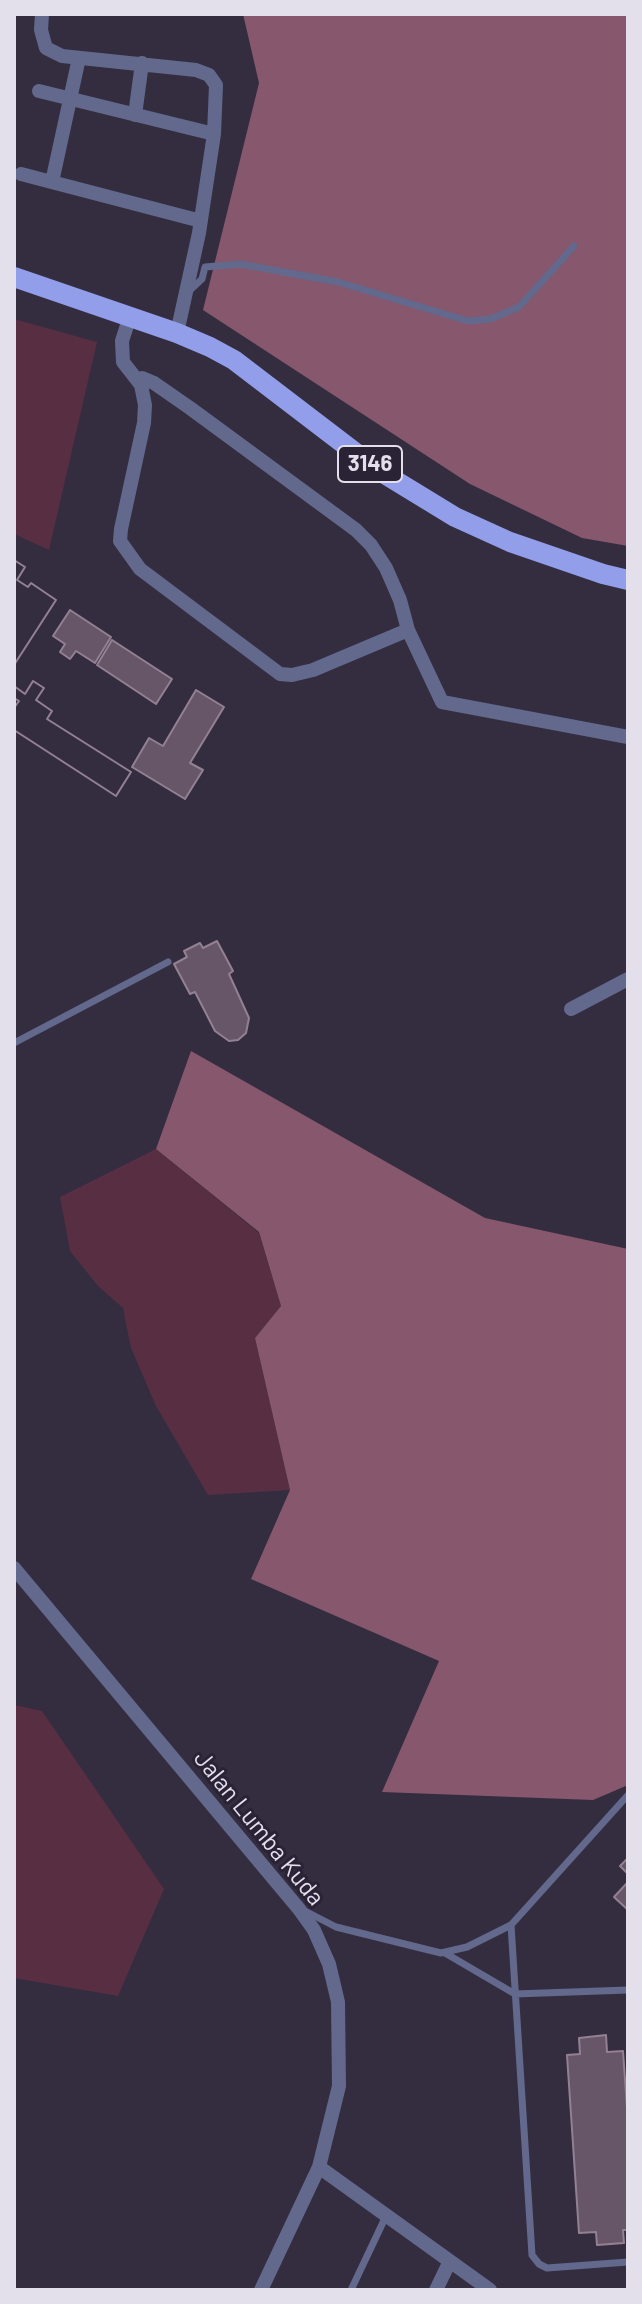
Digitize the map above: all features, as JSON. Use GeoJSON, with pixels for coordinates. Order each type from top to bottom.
{"type":"FeatureCollection","features":[{"type":"Feature","properties":{"kind":"main road","name":"3146"},"geometry":{"type":"LineString","coordinates":[[14,277],[177,333],[234,360],[378,470],[455,517],[510,542],[628,580]]}},
{"type":"Feature","properties":{"kind":"street"},"geometry":{"type":"LineString","coordinates":[[42,14],[41,30],[46,48],[62,56],[196,70],[209,75],[216,85],[214,134],[201,221],[177,333]]}},
{"type":"Feature","properties":{"kind":"street"},"geometry":{"type":"LineString","coordinates":[[52,182],[79,58]]}},
{"type":"Feature","properties":{"kind":"street"},"geometry":{"type":"LineString","coordinates":[[135,115],[142,63]]}},
{"type":"Feature","properties":{"kind":"street"},"geometry":{"type":"LineString","coordinates":[[39,91],[214,134]]}},
{"type":"Feature","properties":{"kind":"street"},"geometry":{"type":"LineString","coordinates":[[21,174],[201,221]]}},
{"type":"Feature","properties":{"kind":"street"},"geometry":{"type":"LineString","coordinates":[[130,316],[121,354],[126,368],[137,379],[144,393],[144,423],[120,541],[140,569],[280,674],[292,675],[313,670],[408,630]]}},
{"type":"Feature","properties":{"kind":"street"},"geometry":{"type":"LineString","coordinates":[[137,379],[154,383],[190,408],[356,530],[371,545],[386,568],[400,600],[408,630],[442,702],[628,737]]}},
{"type":"Feature","properties":{"kind":"street"},"geometry":{"type":"LineString","coordinates":[[571,1009],[628,979]]}},
{"type":"Feature","properties":{"kind":"street","name":"Jalan Lumba Kuda"},"geometry":{"type":"LineString","coordinates":[[14,1568],[299,1909],[314,1930],[329,1964],[338,2002],[339,2086],[319,2167],[261,2290]]}},
{"type":"Feature","properties":{"kind":"street"},"geometry":{"type":"LineString","coordinates":[[319,2167],[490,2290]]}},
{"type":"Feature","properties":{"kind":"street"},"geometry":{"type":"LineString","coordinates":[[436,2290],[450,2261]]}},
{"type":"Feature","properties":{"kind":"lane"},"geometry":{"type":"LineString","coordinates":[[186,294],[202,279],[205,267],[240,264],[338,282],[468,321],[491,319],[519,307],[574,246]]}},
{"type":"Feature","properties":{"kind":"lane"},"geometry":{"type":"LineString","coordinates":[[14,1043],[168,962]]}},
{"type":"Feature","properties":{"kind":"lane"},"geometry":{"type":"LineString","coordinates":[[445,1953],[467,1947],[511,1925],[628,1795]]}},
{"type":"Feature","properties":{"kind":"lane"},"geometry":{"type":"LineString","coordinates":[[299,1909],[336,1927],[445,1953],[515,1994],[628,1990]]}},
{"type":"Feature","properties":{"kind":"lane"},"geometry":{"type":"LineString","coordinates":[[511,1925],[532,2255],[547,2268],[628,2262]]}},
{"type":"Feature","properties":{"kind":"lane"},"geometry":{"type":"LineString","coordinates":[[351,2290],[387,2215]]}},
{"type":"Feature","properties":{"kind":"shaded area"},"geometry":{"type":"Polygon","coordinates":[[[243,14],[628,14],[628,546],[582,538],[470,484],[203,310],[259,83],[243,14]]]}},
{"type":"Feature","properties":{"kind":"shaded area"},"geometry":{"type":"Polygon","coordinates":[[[14,319],[97,342],[49,550],[14,534],[14,319]]]}},
{"type":"Feature","properties":{"kind":"shaded area"},"geometry":{"type":"Polygon","coordinates":[[[191,1051],[485,1218],[628,1249],[628,1785],[593,1800],[382,1792],[439,1661],[251,1579],[290,1490],[255,1338],[281,1306],[259,1232],[156,1149],[191,1051]]]}},
{"type":"Feature","properties":{"kind":"shaded area"},"geometry":{"type":"Polygon","coordinates":[[[156,1149],[259,1233],[281,1306],[255,1338],[290,1490],[208,1495],[156,1406],[131,1348],[123,1308],[98,1286],[70,1251],[60,1197],[156,1149]]]}},
{"type":"Feature","properties":{"kind":"shaded area"},"geometry":{"type":"Polygon","coordinates":[[[14,1705],[42,1711],[164,1889],[118,1996],[14,1978],[14,1705]]]}},
{"type":"Feature","properties":{"kind":"building"},"geometry":{"type":"Polygon","coordinates":[[[14,560],[25,567],[17,580],[28,587],[31,583],[56,600],[14,665],[14,560]]]}},
{"type":"Feature","properties":{"kind":"building"},"geometry":{"type":"Polygon","coordinates":[[[14,560],[25,567],[17,580],[28,587],[31,583],[56,600],[14,665],[14,560]]]}},
{"type":"Feature","properties":{"kind":"building"},"geometry":{"type":"Polygon","coordinates":[[[70,610],[111,637],[95,663],[76,651],[70,659],[60,652],[65,644],[53,636],[70,610]]]}},
{"type":"Feature","properties":{"kind":"building"},"geometry":{"type":"Polygon","coordinates":[[[112,640],[172,679],[156,704],[97,665],[112,640]]]}},
{"type":"Feature","properties":{"kind":"building"},"geometry":{"type":"Polygon","coordinates":[[[33,681],[44,688],[36,700],[52,711],[47,719],[131,772],[116,796],[14,730],[14,708],[19,701],[14,698],[14,686],[25,694],[33,681]]]}},
{"type":"Feature","properties":{"kind":"building"},"geometry":{"type":"Polygon","coordinates":[[[33,681],[44,688],[36,700],[52,711],[47,719],[131,772],[116,796],[14,730],[14,708],[19,701],[14,698],[14,686],[25,694],[33,681]]]}},
{"type":"Feature","properties":{"kind":"building"},"geometry":{"type":"Polygon","coordinates":[[[196,690],[224,707],[190,763],[203,770],[185,799],[132,767],[149,738],[163,746],[196,690]]]}},
{"type":"Feature","properties":{"kind":"building"},"geometry":{"type":"Polygon","coordinates":[[[217,941],[233,971],[229,974],[249,1018],[246,1033],[238,1040],[229,1041],[215,1031],[195,992],[190,994],[174,964],[187,957],[184,951],[200,943],[203,948],[217,941]]]}},
{"type":"Feature","properties":{"kind":"building"},"geometry":{"type":"Polygon","coordinates":[[[628,1858],[628,1874],[620,1866],[628,1858]]]}},
{"type":"Feature","properties":{"kind":"building"},"geometry":{"type":"Polygon","coordinates":[[[628,1882],[628,1910],[614,1897],[628,1882]]]}},
{"type":"Feature","properties":{"kind":"building"},"geometry":{"type":"Polygon","coordinates":[[[606,2035],[607,2052],[623,2051],[628,2122],[628,2230],[623,2230],[624,2243],[597,2245],[596,2232],[579,2233],[567,2055],[580,2054],[579,2038],[606,2035]]]}}]}
